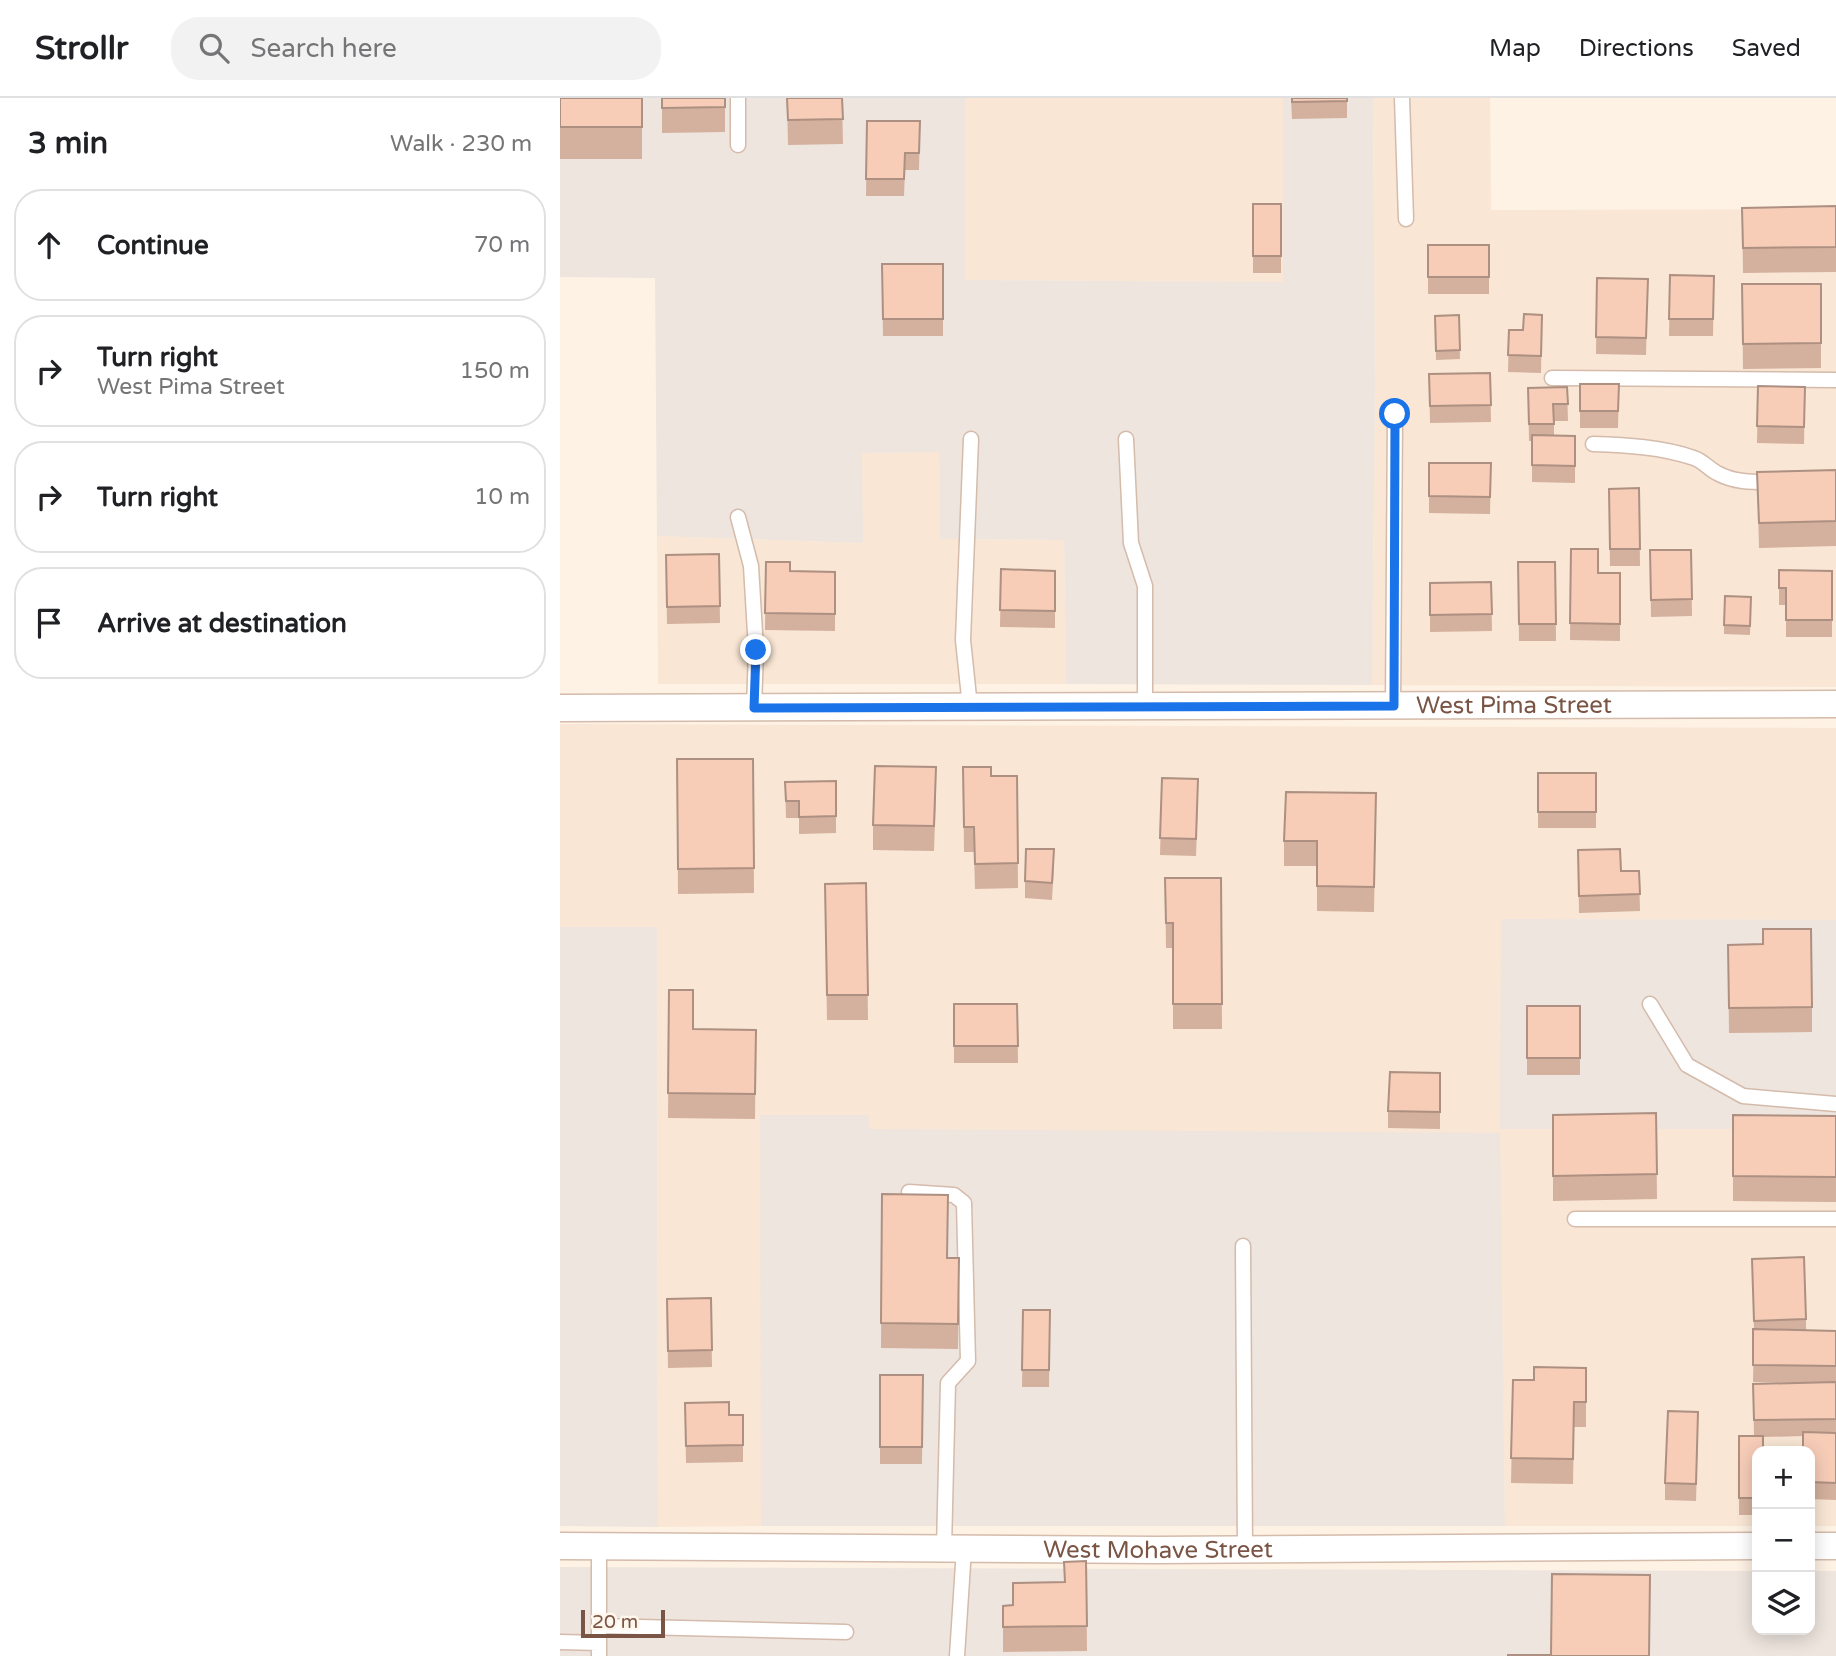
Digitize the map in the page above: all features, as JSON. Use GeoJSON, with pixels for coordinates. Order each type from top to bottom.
{"type":"FeatureCollection","features":[{"type":"Feature","properties":{"kind":"street","name":"West Pima Street"},"geometry":{"type":"LineString","coordinates":[[560,708],[1836,704]]}},
{"type":"Feature","properties":{"kind":"street","name":"West Mohave Street"},"geometry":{"type":"LineString","coordinates":[[560,1546],[1245,1549],[1752,1546]]}},
{"type":"Feature","properties":{"kind":"street"},"geometry":{"type":"LineString","coordinates":[[1815,1546],[1836,1546]]}},
{"type":"Feature","properties":{"kind":"lane"},"geometry":{"type":"LineString","coordinates":[[738,98],[738,145]]}},
{"type":"Feature","properties":{"kind":"lane"},"geometry":{"type":"LineString","coordinates":[[1402,98],[1406,219]]}},
{"type":"Feature","properties":{"kind":"lane"},"geometry":{"type":"LineString","coordinates":[[1552,378],[1836,380]]}},
{"type":"Feature","properties":{"kind":"lane"},"geometry":{"type":"LineString","coordinates":[[1394,706],[1395,414]]}},
{"type":"Feature","properties":{"kind":"lane"},"geometry":{"type":"LineString","coordinates":[[970,707],[963,640],[971,439]]}},
{"type":"Feature","properties":{"kind":"lane"},"geometry":{"type":"LineString","coordinates":[[1126,439],[1132,543],[1145,586],[1145,707]]}},
{"type":"Feature","properties":{"kind":"lane"},"geometry":{"type":"LineString","coordinates":[[1592,444],[1639,447],[1698,459],[1714,472],[1731,480],[1784,482]]}},
{"type":"Feature","properties":{"kind":"lane"},"geometry":{"type":"LineString","coordinates":[[738,517],[751,566],[756,650],[754,708]]}},
{"type":"Feature","properties":{"kind":"lane"},"geometry":{"type":"LineString","coordinates":[[1650,1004],[1687,1065],[1743,1096],[1836,1104]]}},
{"type":"Feature","properties":{"kind":"lane"},"geometry":{"type":"LineString","coordinates":[[909,1192],[954,1195],[964,1203],[968,1361],[948,1383],[957,1656]]}},
{"type":"Feature","properties":{"kind":"lane"},"geometry":{"type":"LineString","coordinates":[[1576,1219],[1836,1219]]}},
{"type":"Feature","properties":{"kind":"lane"},"geometry":{"type":"LineString","coordinates":[[1243,1246],[1245,1549]]}},
{"type":"Feature","properties":{"kind":"lane"},"geometry":{"type":"LineString","coordinates":[[560,1642],[599,1650],[599,1546]]}},
{"type":"Feature","properties":{"kind":"lane"},"geometry":{"type":"LineString","coordinates":[[599,1626],[846,1632]]}},
{"type":"Feature","properties":{"kind":"shaded area"},"geometry":{"type":"Polygon","coordinates":[[[560,98],[965,98],[965,280],[1283,282],[1283,98],[1373,98],[1375,388],[1372,685],[1066,684],[1064,540],[940,539],[939,452],[862,453],[863,543],[657,536],[655,278],[560,277],[560,98]]]}},
{"type":"Feature","properties":{"kind":"shaded area"},"geometry":{"type":"Polygon","coordinates":[[[965,98],[1283,98],[1283,282],[965,280],[965,98]]]}},
{"type":"Feature","properties":{"kind":"shaded area"},"geometry":{"type":"Polygon","coordinates":[[[1373,98],[1490,98],[1491,210],[1836,209],[1836,687],[1372,685],[1375,388],[1373,98]]]}},
{"type":"Feature","properties":{"kind":"shaded area"},"geometry":{"type":"Polygon","coordinates":[[[939,452],[940,539],[1064,540],[1066,684],[658,684],[657,536],[862,543],[862,453],[939,452]]]}},
{"type":"Feature","properties":{"kind":"shaded area"},"geometry":{"type":"Polygon","coordinates":[[[560,724],[1836,728],[1836,920],[1501,919],[1501,1129],[1836,1129],[1836,1526],[1815,1526],[1815,1446],[1752,1446],[1752,1526],[1505,1526],[1501,1244],[869,1129],[869,1116],[761,1115],[761,1526],[658,1527],[657,927],[560,927],[560,724]]]}},
{"type":"Feature","properties":{"kind":"shaded area"},"geometry":{"type":"Polygon","coordinates":[[[1501,919],[1836,920],[1836,1129],[1500,1129],[1501,919]]]}},
{"type":"Feature","properties":{"kind":"shaded area"},"geometry":{"type":"Polygon","coordinates":[[[560,927],[657,927],[658,1527],[560,1526],[560,927]]]}},
{"type":"Feature","properties":{"kind":"shaded area"},"geometry":{"type":"Polygon","coordinates":[[[760,1115],[869,1115],[869,1129],[1500,1133],[1505,1526],[761,1526],[760,1115]]]}},
{"type":"Feature","properties":{"kind":"shaded area"},"geometry":{"type":"Polygon","coordinates":[[[560,1567],[1752,1571],[1752,1635],[1815,1635],[1815,1571],[1836,1571],[1836,1656],[560,1656],[560,1567]]]}},
{"type":"Feature","properties":{"kind":"building"},"geometry":{"type":"Polygon","coordinates":[[[560,98],[642,98],[642,127],[560,127],[560,98]]]}},
{"type":"Feature","properties":{"kind":"building"},"geometry":{"type":"Polygon","coordinates":[[[662,98],[725,98],[725,107],[662,108],[662,98]]]}},
{"type":"Feature","properties":{"kind":"building"},"geometry":{"type":"Polygon","coordinates":[[[787,98],[842,98],[843,119],[788,120],[787,98]]]}},
{"type":"Feature","properties":{"kind":"building"},"geometry":{"type":"Polygon","coordinates":[[[1292,98],[1347,98],[1347,101],[1292,102],[1292,98]]]}},
{"type":"Feature","properties":{"kind":"building"},"geometry":{"type":"Polygon","coordinates":[[[867,121],[920,121],[919,153],[905,153],[904,179],[866,179],[867,121]]]}},
{"type":"Feature","properties":{"kind":"building"},"geometry":{"type":"Polygon","coordinates":[[[1253,204],[1281,204],[1281,256],[1253,256],[1253,204]]]}},
{"type":"Feature","properties":{"kind":"building"},"geometry":{"type":"Polygon","coordinates":[[[1836,206],[1836,247],[1743,248],[1742,208],[1836,206]]]}},
{"type":"Feature","properties":{"kind":"building"},"geometry":{"type":"Polygon","coordinates":[[[1428,245],[1489,245],[1489,277],[1428,277],[1428,245]]]}},
{"type":"Feature","properties":{"kind":"building"},"geometry":{"type":"Polygon","coordinates":[[[882,264],[943,264],[943,319],[883,319],[882,264]]]}},
{"type":"Feature","properties":{"kind":"building"},"geometry":{"type":"Polygon","coordinates":[[[1670,275],[1714,276],[1713,319],[1669,319],[1670,275]]]}},
{"type":"Feature","properties":{"kind":"building"},"geometry":{"type":"Polygon","coordinates":[[[1597,278],[1648,279],[1646,338],[1596,337],[1597,278]]]}},
{"type":"Feature","properties":{"kind":"building"},"geometry":{"type":"Polygon","coordinates":[[[1742,284],[1821,284],[1821,343],[1743,344],[1742,284]]]}},
{"type":"Feature","properties":{"kind":"building"},"geometry":{"type":"Polygon","coordinates":[[[1524,314],[1542,315],[1541,356],[1508,355],[1509,330],[1523,330],[1524,314]]]}},
{"type":"Feature","properties":{"kind":"building"},"geometry":{"type":"Polygon","coordinates":[[[1459,315],[1460,350],[1436,351],[1435,316],[1459,315]]]}},
{"type":"Feature","properties":{"kind":"building"},"geometry":{"type":"Polygon","coordinates":[[[1490,373],[1491,405],[1430,406],[1429,374],[1490,373]]]}},
{"type":"Feature","properties":{"kind":"building"},"geometry":{"type":"Polygon","coordinates":[[[1580,384],[1619,384],[1618,411],[1580,411],[1580,384]]]}},
{"type":"Feature","properties":{"kind":"building"},"geometry":{"type":"Polygon","coordinates":[[[1758,386],[1805,387],[1804,427],[1757,426],[1758,386]]]}},
{"type":"Feature","properties":{"kind":"building"},"geometry":{"type":"Polygon","coordinates":[[[1567,387],[1568,404],[1553,404],[1554,424],[1529,424],[1528,388],[1567,387]]]}},
{"type":"Feature","properties":{"kind":"building"},"geometry":{"type":"Polygon","coordinates":[[[1532,435],[1575,436],[1575,466],[1532,465],[1532,435]]]}},
{"type":"Feature","properties":{"kind":"building"},"geometry":{"type":"Polygon","coordinates":[[[1429,463],[1491,463],[1490,497],[1429,496],[1429,463]]]}},
{"type":"Feature","properties":{"kind":"building"},"geometry":{"type":"Polygon","coordinates":[[[1836,470],[1836,521],[1759,523],[1757,472],[1836,470]]]}},
{"type":"Feature","properties":{"kind":"building"},"geometry":{"type":"Polygon","coordinates":[[[1639,488],[1640,549],[1610,549],[1609,489],[1639,488]]]}},
{"type":"Feature","properties":{"kind":"building"},"geometry":{"type":"Polygon","coordinates":[[[1571,549],[1598,549],[1598,573],[1620,573],[1620,624],[1570,623],[1571,549]]]}},
{"type":"Feature","properties":{"kind":"building"},"geometry":{"type":"Polygon","coordinates":[[[1650,550],[1691,550],[1692,599],[1651,600],[1650,550]]]}},
{"type":"Feature","properties":{"kind":"building"},"geometry":{"type":"Polygon","coordinates":[[[719,554],[720,606],[667,607],[666,555],[719,554]]]}},
{"type":"Feature","properties":{"kind":"building"},"geometry":{"type":"Polygon","coordinates":[[[766,562],[790,562],[790,571],[835,572],[835,614],[765,613],[766,562]]]}},
{"type":"Feature","properties":{"kind":"building"},"geometry":{"type":"Polygon","coordinates":[[[1518,562],[1555,562],[1556,624],[1519,624],[1518,562]]]}},
{"type":"Feature","properties":{"kind":"building"},"geometry":{"type":"Polygon","coordinates":[[[1001,569],[1055,571],[1055,611],[1000,610],[1001,569]]]}},
{"type":"Feature","properties":{"kind":"building"},"geometry":{"type":"Polygon","coordinates":[[[1779,570],[1832,571],[1832,620],[1786,620],[1786,588],[1779,588],[1779,570]]]}},
{"type":"Feature","properties":{"kind":"building"},"geometry":{"type":"Polygon","coordinates":[[[1491,582],[1492,614],[1430,615],[1430,583],[1491,582]]]}},
{"type":"Feature","properties":{"kind":"building"},"geometry":{"type":"Polygon","coordinates":[[[1725,596],[1751,597],[1750,626],[1724,625],[1725,596]]]}},
{"type":"Feature","properties":{"kind":"building"},"geometry":{"type":"Polygon","coordinates":[[[677,759],[753,759],[754,868],[678,869],[677,759]]]}},
{"type":"Feature","properties":{"kind":"building"},"geometry":{"type":"Polygon","coordinates":[[[875,766],[936,767],[934,826],[873,825],[875,766]]]}},
{"type":"Feature","properties":{"kind":"building"},"geometry":{"type":"Polygon","coordinates":[[[963,767],[991,767],[991,776],[1017,776],[1018,863],[975,864],[974,827],[964,827],[963,767]]]}},
{"type":"Feature","properties":{"kind":"building"},"geometry":{"type":"Polygon","coordinates":[[[1538,773],[1596,773],[1596,812],[1538,812],[1538,773]]]}},
{"type":"Feature","properties":{"kind":"building"},"geometry":{"type":"Polygon","coordinates":[[[1162,778],[1198,779],[1196,839],[1160,838],[1162,778]]]}},
{"type":"Feature","properties":{"kind":"building"},"geometry":{"type":"Polygon","coordinates":[[[836,781],[836,816],[799,817],[799,801],[786,801],[785,782],[836,781]]]}},
{"type":"Feature","properties":{"kind":"building"},"geometry":{"type":"Polygon","coordinates":[[[1286,792],[1376,793],[1374,887],[1317,886],[1317,841],[1284,841],[1286,792]]]}},
{"type":"Feature","properties":{"kind":"building"},"geometry":{"type":"Polygon","coordinates":[[[1026,849],[1054,849],[1052,883],[1025,881],[1026,849]]]}},
{"type":"Feature","properties":{"kind":"building"},"geometry":{"type":"Polygon","coordinates":[[[1620,849],[1621,871],[1639,871],[1640,894],[1579,896],[1578,850],[1620,849]]]}},
{"type":"Feature","properties":{"kind":"building"},"geometry":{"type":"Polygon","coordinates":[[[1165,878],[1221,878],[1222,1004],[1173,1004],[1173,923],[1166,923],[1165,878]]]}},
{"type":"Feature","properties":{"kind":"building"},"geometry":{"type":"Polygon","coordinates":[[[866,883],[868,995],[827,995],[825,884],[866,883]]]}},
{"type":"Feature","properties":{"kind":"building"},"geometry":{"type":"Polygon","coordinates":[[[1763,929],[1811,929],[1812,1007],[1729,1008],[1728,945],[1763,944],[1763,929]]]}},
{"type":"Feature","properties":{"kind":"building"},"geometry":{"type":"Polygon","coordinates":[[[669,990],[693,990],[693,1029],[756,1030],[755,1094],[668,1093],[669,990]]]}},
{"type":"Feature","properties":{"kind":"building"},"geometry":{"type":"Polygon","coordinates":[[[954,1004],[1017,1004],[1018,1046],[954,1046],[954,1004]]]}},
{"type":"Feature","properties":{"kind":"building"},"geometry":{"type":"Polygon","coordinates":[[[1527,1006],[1580,1006],[1580,1058],[1527,1058],[1527,1006]]]}},
{"type":"Feature","properties":{"kind":"building"},"geometry":{"type":"Polygon","coordinates":[[[1390,1072],[1440,1073],[1440,1112],[1388,1111],[1390,1072]]]}},
{"type":"Feature","properties":{"kind":"building"},"geometry":{"type":"Polygon","coordinates":[[[1656,1113],[1657,1174],[1553,1176],[1553,1115],[1656,1113]]]}},
{"type":"Feature","properties":{"kind":"building"},"geometry":{"type":"Polygon","coordinates":[[[1733,1115],[1836,1116],[1836,1177],[1733,1176],[1733,1115]]]}},
{"type":"Feature","properties":{"kind":"building"},"geometry":{"type":"Polygon","coordinates":[[[882,1194],[948,1195],[947,1258],[959,1258],[958,1324],[881,1323],[882,1194]]]}},
{"type":"Feature","properties":{"kind":"building"},"geometry":{"type":"Polygon","coordinates":[[[1804,1257],[1806,1319],[1754,1321],[1752,1259],[1804,1257]]]}},
{"type":"Feature","properties":{"kind":"building"},"geometry":{"type":"Polygon","coordinates":[[[711,1298],[712,1350],[668,1351],[667,1299],[711,1298]]]}},
{"type":"Feature","properties":{"kind":"building"},"geometry":{"type":"Polygon","coordinates":[[[1023,1310],[1050,1310],[1049,1370],[1022,1370],[1023,1310]]]}},
{"type":"Feature","properties":{"kind":"building"},"geometry":{"type":"Polygon","coordinates":[[[1753,1329],[1836,1331],[1836,1366],[1753,1365],[1753,1329]]]}},
{"type":"Feature","properties":{"kind":"building"},"geometry":{"type":"Polygon","coordinates":[[[1534,1367],[1586,1368],[1586,1402],[1574,1402],[1573,1459],[1511,1458],[1513,1380],[1534,1380],[1534,1367]]]}},
{"type":"Feature","properties":{"kind":"building"},"geometry":{"type":"Polygon","coordinates":[[[880,1375],[923,1375],[922,1447],[880,1447],[880,1375]]]}},
{"type":"Feature","properties":{"kind":"building"},"geometry":{"type":"Polygon","coordinates":[[[1836,1382],[1836,1419],[1754,1420],[1753,1384],[1836,1382]]]}},
{"type":"Feature","properties":{"kind":"building"},"geometry":{"type":"Polygon","coordinates":[[[729,1402],[729,1415],[743,1415],[743,1445],[686,1446],[685,1403],[729,1402]]]}},
{"type":"Feature","properties":{"kind":"building"},"geometry":{"type":"Polygon","coordinates":[[[1668,1411],[1698,1412],[1696,1484],[1665,1483],[1668,1411]]]}},
{"type":"Feature","properties":{"kind":"building"},"geometry":{"type":"Polygon","coordinates":[[[1803,1432],[1836,1433],[1836,1483],[1815,1482],[1815,1446],[1803,1446],[1803,1432]]]}},
{"type":"Feature","properties":{"kind":"building"},"geometry":{"type":"Polygon","coordinates":[[[1739,1436],[1763,1436],[1763,1446],[1752,1446],[1752,1498],[1739,1498],[1739,1436]]]}},
{"type":"Feature","properties":{"kind":"building"},"geometry":{"type":"Polygon","coordinates":[[[1086,1561],[1087,1626],[1003,1627],[1003,1606],[1013,1605],[1013,1583],[1065,1582],[1064,1562],[1086,1561]]]}},
{"type":"Feature","properties":{"kind":"building"},"geometry":{"type":"Polygon","coordinates":[[[1552,1574],[1650,1575],[1649,1656],[1508,1656],[1551,1655],[1552,1574]]]}},
{"type":"Feature","properties":{"kind":"route"},"geometry":{"type":"LineString","coordinates":[[756,650],[754,708],[1394,706],[1395,414]]}}]}
